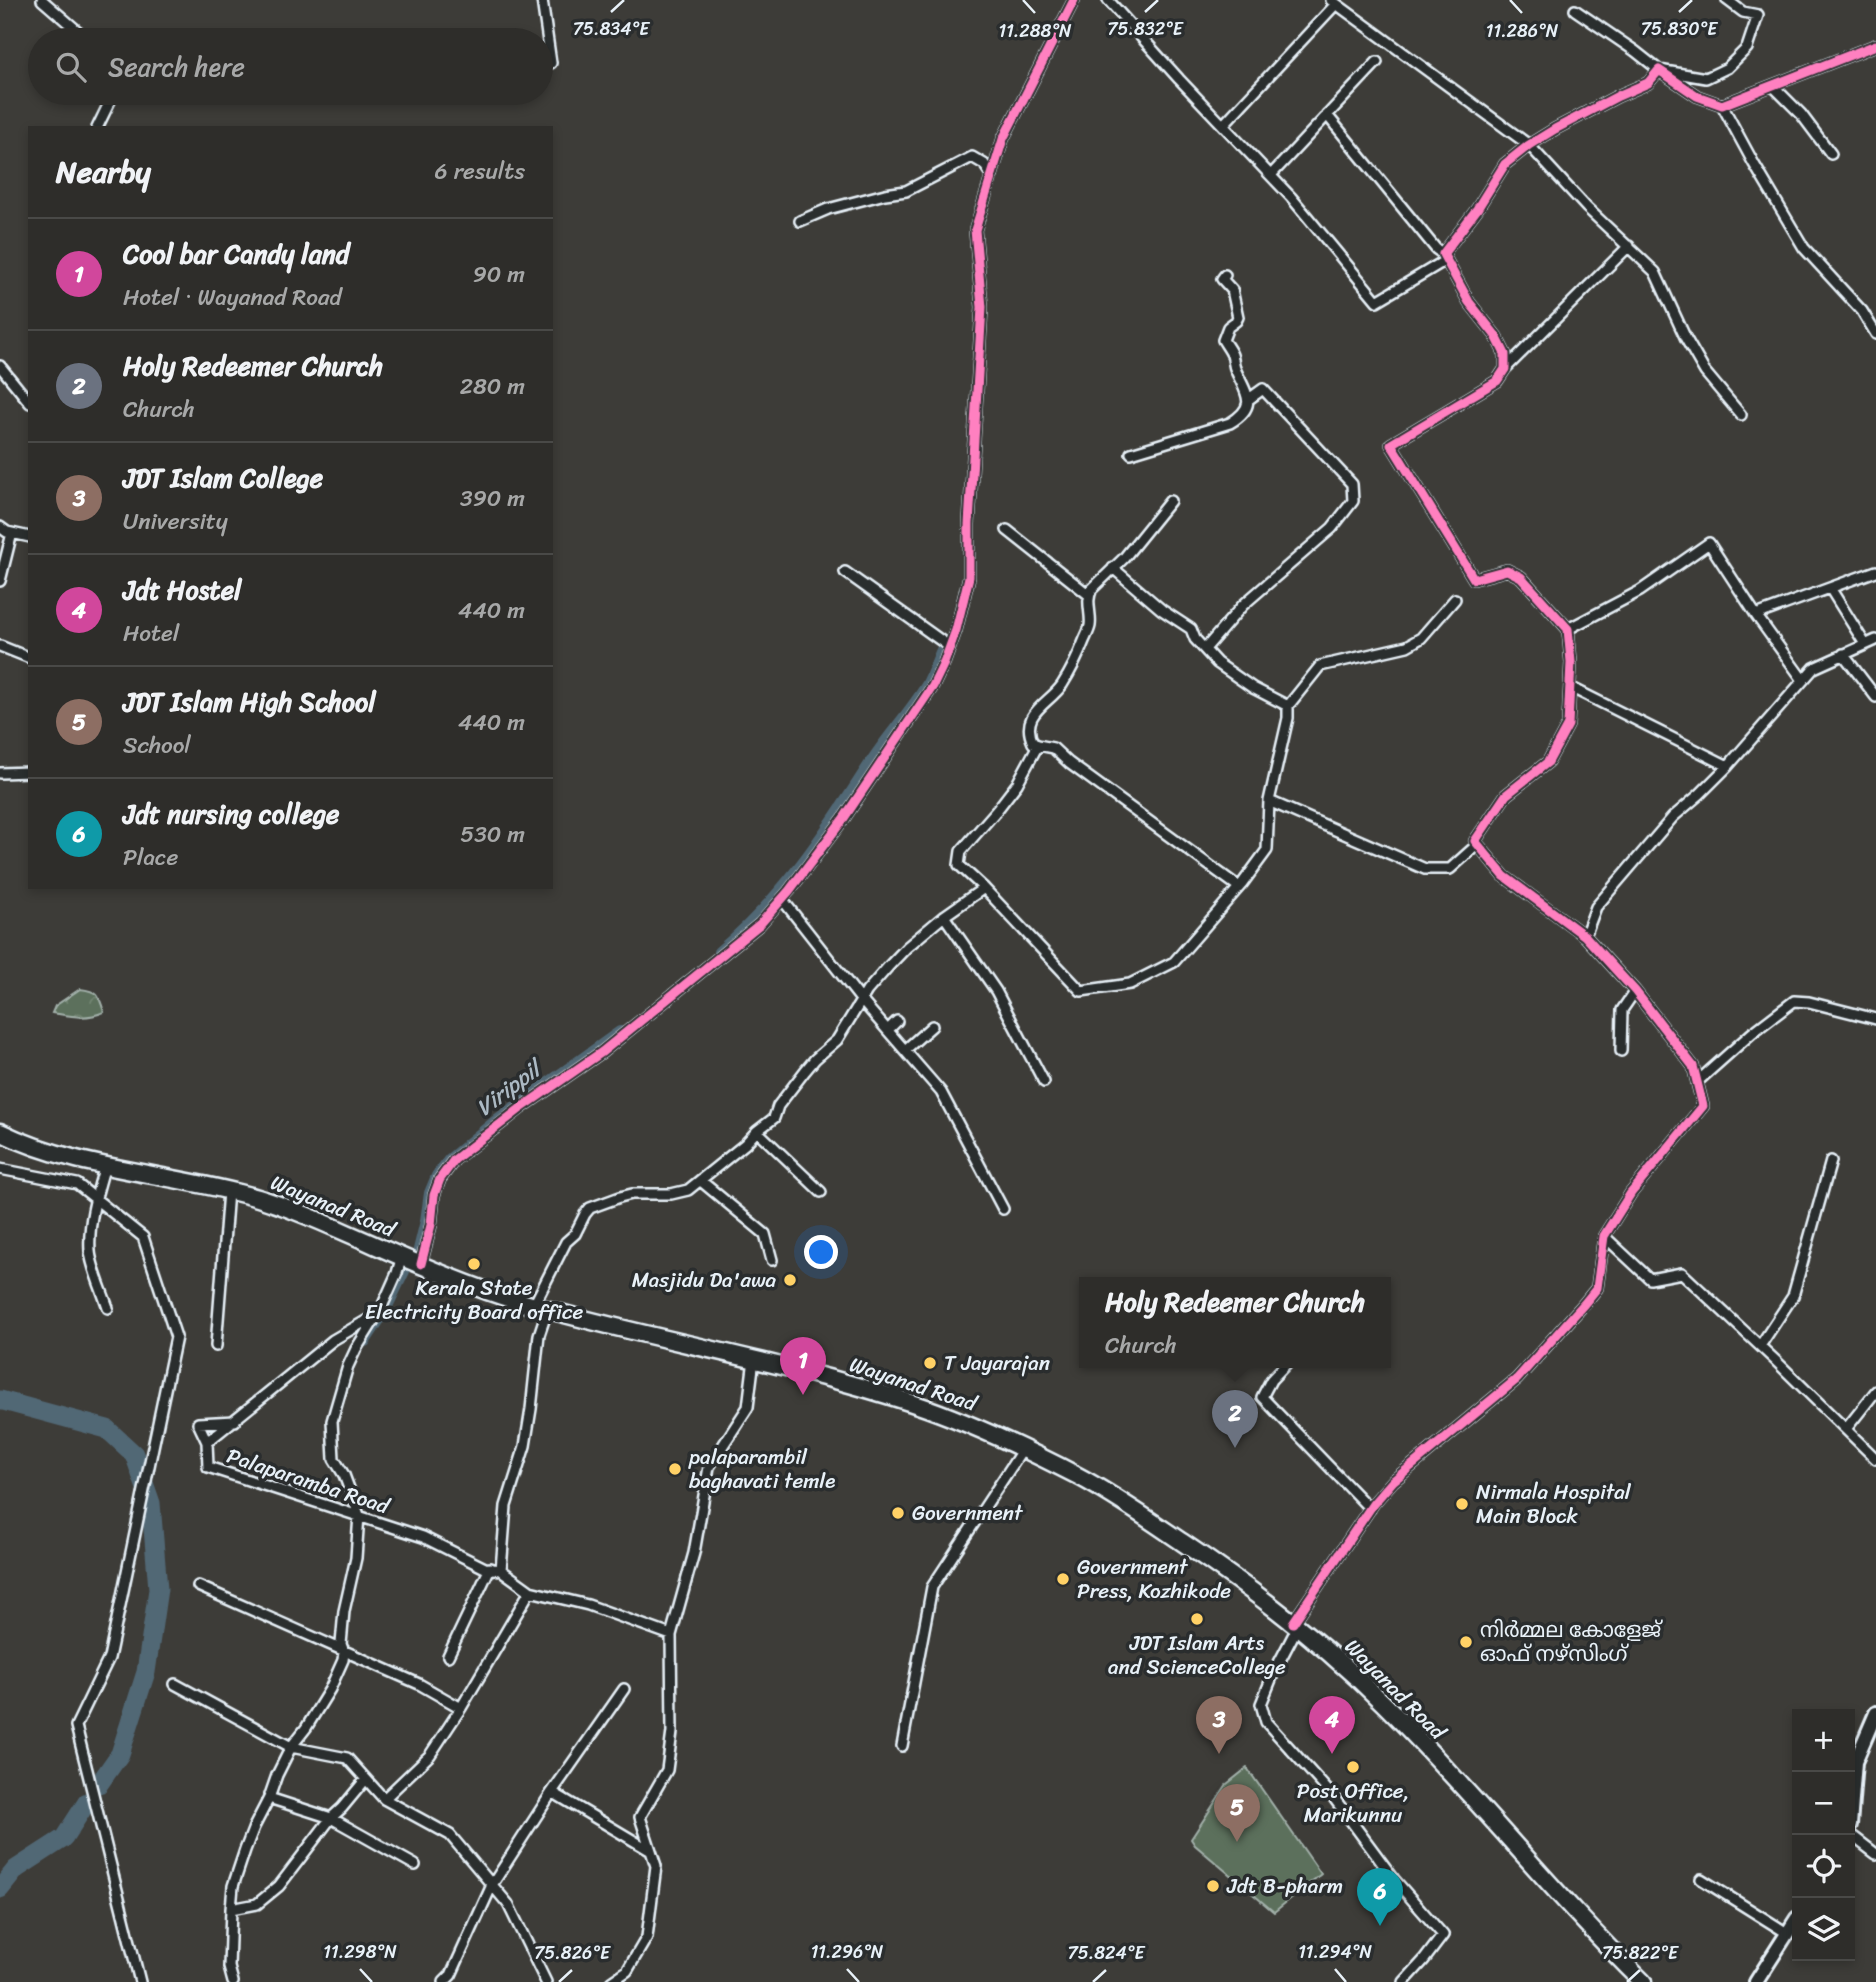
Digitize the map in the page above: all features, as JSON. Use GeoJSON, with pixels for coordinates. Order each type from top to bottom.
{"type":"FeatureCollection","features":[{"type":"Feature","properties":{"kind":"highway","name":"Wayanad Road"},"geometry":{"type":"LineString","coordinates":[[0,1132],[26,1145],[257,1198],[479,1288],[541,1307],[754,1359],[913,1403],[989,1432],[1080,1477],[1132,1507],[1243,1583],[1296,1625],[1382,1702],[1482,1807],[1608,1948],[1643,1982]]}},
{"type":"Feature","properties":{"kind":"street"},"geometry":{"type":"LineString","coordinates":[[42,0],[74,28]]}},
{"type":"Feature","properties":{"kind":"street"},"geometry":{"type":"LineString","coordinates":[[542,0],[546,28]]}},
{"type":"Feature","properties":{"kind":"street"},"geometry":{"type":"LineString","coordinates":[[421,1264],[431,1225],[434,1195],[440,1179],[454,1160],[521,1108],[635,1027],[760,924],[844,818],[933,686],[956,630],[969,577],[969,523],[982,307],[975,230],[1003,139],[1074,0]]}},
{"type":"Feature","properties":{"kind":"street"},"geometry":{"type":"LineString","coordinates":[[1108,0],[1292,197],[1377,301],[1444,257],[1478,209],[1505,164],[1529,145],[1585,112],[1648,83],[1659,70]]}},
{"type":"Feature","properties":{"kind":"street"},"geometry":{"type":"LineString","coordinates":[[1659,70],[1706,78],[1727,68],[1747,48],[1758,15],[1743,12],[1727,0]]}},
{"type":"Feature","properties":{"kind":"street"},"geometry":{"type":"LineString","coordinates":[[1223,125],[1334,2],[1529,145],[1587,208],[1655,272],[1686,339],[1705,372],[1741,415]]}},
{"type":"Feature","properties":{"kind":"street"},"geometry":{"type":"LineString","coordinates":[[1575,10],[1697,96],[1723,105],[1876,45]]}},
{"type":"Feature","properties":{"kind":"street"},"geometry":{"type":"LineString","coordinates":[[1271,175],[1377,62]]}},
{"type":"Feature","properties":{"kind":"street"},"geometry":{"type":"LineString","coordinates":[[1773,86],[1801,114],[1830,153]]}},
{"type":"Feature","properties":{"kind":"street"},"geometry":{"type":"LineString","coordinates":[[98,126],[108,105]]}},
{"type":"Feature","properties":{"kind":"street"},"geometry":{"type":"LineString","coordinates":[[1723,105],[1754,164],[1804,248],[1861,311],[1876,334]]}},
{"type":"Feature","properties":{"kind":"street"},"geometry":{"type":"LineString","coordinates":[[1327,115],[1444,257],[1469,302],[1496,337],[1505,354],[1505,369]]}},
{"type":"Feature","properties":{"kind":"street"},"geometry":{"type":"LineString","coordinates":[[800,221],[828,209],[906,191],[972,157],[984,164],[992,176]]}},
{"type":"Feature","properties":{"kind":"street"},"geometry":{"type":"LineString","coordinates":[[1404,1982],[1443,1935],[1394,1879],[1331,1794],[1266,1722],[1261,1704],[1296,1625],[1370,1509],[1393,1480],[1517,1379],[1584,1304],[1597,1287],[1604,1236],[1631,1193],[1703,1106],[1693,1066],[1635,990],[1585,936],[1504,876],[1475,841],[1506,795],[1548,762],[1568,725],[1571,662],[1568,629],[1521,577],[1507,570],[1474,579],[1391,444],[1497,381],[1505,369],[1629,246]]}},
{"type":"Feature","properties":{"kind":"street"},"geometry":{"type":"LineString","coordinates":[[1225,275],[1222,279],[1232,290],[1238,317],[1228,327],[1223,340],[1232,355],[1233,366],[1249,399]]}},
{"type":"Feature","properties":{"kind":"street"},"geometry":{"type":"LineString","coordinates":[[0,366],[28,400]]}},
{"type":"Feature","properties":{"kind":"street"},"geometry":{"type":"LineString","coordinates":[[1131,453],[1230,423],[1245,410],[1249,399],[1263,389],[1352,484],[1353,500],[1332,528],[1243,605],[1205,649]]}},
{"type":"Feature","properties":{"kind":"street"},"geometry":{"type":"LineString","coordinates":[[1170,501],[1124,558],[1089,595],[1090,625],[1082,646],[1060,687],[1034,712],[1030,737],[1033,743],[1053,748],[1069,763],[1239,887]]}},
{"type":"Feature","properties":{"kind":"street"},"geometry":{"type":"LineString","coordinates":[[0,527],[7,533],[28,537]]}},
{"type":"Feature","properties":{"kind":"street"},"geometry":{"type":"LineString","coordinates":[[1007,530],[1089,595]]}},
{"type":"Feature","properties":{"kind":"street"},"geometry":{"type":"LineString","coordinates":[[0,581],[12,533]]}},
{"type":"Feature","properties":{"kind":"street"},"geometry":{"type":"LineString","coordinates":[[1568,629],[1640,591],[1709,543],[1803,680]]}},
{"type":"Feature","properties":{"kind":"street"},"geometry":{"type":"LineString","coordinates":[[1113,568],[1162,610],[1191,629],[1195,639],[1217,663],[1288,706]]}},
{"type":"Feature","properties":{"kind":"street"},"geometry":{"type":"LineString","coordinates":[[1756,615],[1876,571]]}},
{"type":"Feature","properties":{"kind":"street"},"geometry":{"type":"LineString","coordinates":[[845,572],[950,647]]}},
{"type":"Feature","properties":{"kind":"street"},"geometry":{"type":"LineString","coordinates":[[1830,588],[1866,644]]}},
{"type":"Feature","properties":{"kind":"street"},"geometry":{"type":"LineString","coordinates":[[1038,745],[1017,784],[961,851],[959,865],[1082,992],[1130,984],[1174,962],[1267,850],[1269,801],[1288,718],[1288,706],[1320,666],[1407,646],[1421,638],[1455,599]]}},
{"type":"Feature","properties":{"kind":"street"},"geometry":{"type":"LineString","coordinates":[[1585,936],[1596,907],[1673,817],[1728,766],[1814,668],[1876,640]]}},
{"type":"Feature","properties":{"kind":"street"},"geometry":{"type":"LineString","coordinates":[[0,646],[28,657]]}},
{"type":"Feature","properties":{"kind":"street"},"geometry":{"type":"LineString","coordinates":[[1843,654],[1876,696]]}},
{"type":"Feature","properties":{"kind":"street"},"geometry":{"type":"LineString","coordinates":[[1570,687],[1728,766]]}},
{"type":"Feature","properties":{"kind":"street"},"geometry":{"type":"LineString","coordinates":[[0,773],[28,772]]}},
{"type":"Feature","properties":{"kind":"street"},"geometry":{"type":"LineString","coordinates":[[1269,801],[1425,869],[1450,869],[1478,844]]}},
{"type":"Feature","properties":{"kind":"street"},"geometry":{"type":"LineString","coordinates":[[671,1635],[588,1605],[530,1591],[501,1570],[506,1506],[525,1446],[531,1409],[541,1307],[566,1242],[575,1234],[584,1214],[590,1208],[620,1196],[688,1190],[745,1144],[774,1118],[778,1106],[816,1059],[837,1041],[872,985],[907,947],[944,916],[984,888]]}},
{"type":"Feature","properties":{"kind":"street"},"geometry":{"type":"LineString","coordinates":[[782,899],[862,1001],[941,1092],[1003,1209]]}},
{"type":"Feature","properties":{"kind":"street"},"geometry":{"type":"LineString","coordinates":[[944,916],[996,991],[1044,1082]]}},
{"type":"Feature","properties":{"kind":"street"},"geometry":{"type":"LineString","coordinates":[[1621,1051],[1622,1010],[1635,990]]}},
{"type":"Feature","properties":{"kind":"street"},"geometry":{"type":"LineString","coordinates":[[1697,1082],[1752,1033],[1794,1001],[1809,1002],[1876,1019]]}},
{"type":"Feature","properties":{"kind":"street"},"geometry":{"type":"LineString","coordinates":[[888,1030],[897,1021]]}},
{"type":"Feature","properties":{"kind":"street"},"geometry":{"type":"LineString","coordinates":[[905,1050],[932,1026]]}},
{"type":"Feature","properties":{"kind":"street"},"geometry":{"type":"LineString","coordinates":[[757,1131],[821,1192]]}},
{"type":"Feature","properties":{"kind":"street"},"geometry":{"type":"LineString","coordinates":[[1760,1346],[1793,1296],[1831,1161]]}},
{"type":"Feature","properties":{"kind":"street"},"geometry":{"type":"LineString","coordinates":[[105,1165],[90,1224],[90,1252],[108,1308]]}},
{"type":"Feature","properties":{"kind":"street"},"geometry":{"type":"LineString","coordinates":[[0,1168],[77,1184],[143,1237],[176,1337],[109,1658],[76,1726],[140,1982]]}},
{"type":"Feature","properties":{"kind":"street"},"geometry":{"type":"LineString","coordinates":[[701,1181],[765,1234],[772,1260]]}},
{"type":"Feature","properties":{"kind":"street"},"geometry":{"type":"LineString","coordinates":[[216,1346],[228,1191]]}},
{"type":"Feature","properties":{"kind":"street"},"geometry":{"type":"LineString","coordinates":[[1604,1236],[1650,1279],[1682,1273],[1876,1459]]}},
{"type":"Feature","properties":{"kind":"street"},"geometry":{"type":"LineString","coordinates":[[233,1982],[229,1967],[233,1886],[245,1850],[291,1747],[330,1689],[343,1660],[341,1644],[344,1611],[356,1558],[359,1515],[344,1475],[334,1459],[332,1421],[348,1366],[378,1314],[402,1256]]}},
{"type":"Feature","properties":{"kind":"street","name":"Palaparamba Road"},"geometry":{"type":"LineString","coordinates":[[378,1314],[333,1340],[207,1442],[208,1467],[424,1537],[485,1568],[501,1570]]}},
{"type":"Feature","properties":{"kind":"street"},"geometry":{"type":"LineString","coordinates":[[611,1982],[627,1971],[647,1937],[656,1866],[640,1817],[667,1770],[673,1732],[671,1635],[694,1553],[709,1467],[748,1408],[754,1359]]}},
{"type":"Feature","properties":{"kind":"street"},"geometry":{"type":"LineString","coordinates":[[1282,1368],[1270,1380],[1262,1396],[1370,1509]]}},
{"type":"Feature","properties":{"kind":"street"},"geometry":{"type":"LineString","coordinates":[[1846,1429],[1876,1391]]}},
{"type":"Feature","properties":{"kind":"street"},"geometry":{"type":"LineString","coordinates":[[207,1442],[198,1423],[235,1421]]}},
{"type":"Feature","properties":{"kind":"street"},"geometry":{"type":"LineString","coordinates":[[902,1746],[932,1587],[1023,1449]]}},
{"type":"Feature","properties":{"kind":"street"},"geometry":{"type":"LineString","coordinates":[[448,1656],[490,1568]]}},
{"type":"Feature","properties":{"kind":"street"},"geometry":{"type":"LineString","coordinates":[[198,1586],[419,1684],[461,1709]]}},
{"type":"Feature","properties":{"kind":"street"},"geometry":{"type":"LineString","coordinates":[[384,1798],[430,1755],[461,1709],[530,1591]]}},
{"type":"Feature","properties":{"kind":"street"},"geometry":{"type":"LineString","coordinates":[[175,1684],[291,1747],[347,1758],[384,1798],[450,1835],[508,1904],[546,1982]]}},
{"type":"Feature","properties":{"kind":"street"},"geometry":{"type":"LineString","coordinates":[[444,1982],[451,1975],[492,1885],[552,1792],[624,1689]]}},
{"type":"Feature","properties":{"kind":"street"},"geometry":{"type":"LineString","coordinates":[[1854,1772],[1855,1762],[1876,1713]]}},
{"type":"Feature","properties":{"kind":"street"},"geometry":{"type":"LineString","coordinates":[[231,1909],[257,1904],[279,1886],[331,1818],[366,1779]]}},
{"type":"Feature","properties":{"kind":"street"},"geometry":{"type":"LineString","coordinates":[[552,1792],[651,1851]]}},
{"type":"Feature","properties":{"kind":"street"},"geometry":{"type":"LineString","coordinates":[[269,1798],[331,1818],[415,1865]]}},
{"type":"Feature","properties":{"kind":"street"},"geometry":{"type":"LineString","coordinates":[[1855,1839],[1876,1854]]}},
{"type":"Feature","properties":{"kind":"street"},"geometry":{"type":"LineString","coordinates":[[1701,1879],[1787,1933]]}},
{"type":"Feature","properties":{"kind":"street"},"geometry":{"type":"LineString","coordinates":[[1756,1982],[1792,1926]]}},
{"type":"Feature","properties":{"kind":"green space"},"geometry":{"type":"Polygon","coordinates":[[[80,989],[97,995],[104,1012],[85,1017],[52,1013],[55,1006],[80,989]]]}},
{"type":"Feature","properties":{"kind":"green space"},"geometry":{"type":"Polygon","coordinates":[[[1247,1768],[1321,1874],[1274,1912],[1191,1839],[1227,1784],[1247,1768]]]}},
{"type":"Feature","properties":{"kind":"waterway"},"geometry":{"type":"LineString","coordinates":[[719,952],[763,910],[801,866],[920,695],[942,650]]}},
{"type":"Feature","properties":{"kind":"waterway","name":"Virippil"},"geometry":{"type":"LineString","coordinates":[[417,1258],[430,1193],[437,1176],[450,1159],[497,1120],[620,1032]]}},
{"type":"Feature","properties":{"kind":"waterway"},"geometry":{"type":"LineString","coordinates":[[365,1341],[384,1312],[404,1271]]}},
{"type":"Feature","properties":{"kind":"waterway"},"geometry":{"type":"LineString","coordinates":[[0,1400],[107,1429],[134,1454],[151,1503],[158,1589],[146,1672],[120,1754],[99,1784]]}},
{"type":"Feature","properties":{"kind":"waterway"},"geometry":{"type":"LineString","coordinates":[[0,1889],[16,1869],[64,1838],[87,1802]]}},
{"type":"Feature","properties":{"kind":"cycle path"},"geometry":{"type":"LineString","coordinates":[[421,1264],[431,1225],[434,1195],[440,1179],[454,1160],[521,1108],[602,1052],[760,924],[789,891],[844,818],[933,686],[956,630],[969,577],[969,524],[982,307],[975,230],[1003,139],[1074,0]]}},
{"type":"Feature","properties":{"kind":"cycle path"},"geometry":{"type":"LineString","coordinates":[[1293,1623],[1373,1504],[1393,1481],[1517,1379],[1597,1288],[1604,1236],[1631,1193],[1703,1106],[1693,1066],[1635,991],[1585,936],[1504,876],[1475,841],[1506,795],[1548,762],[1568,725],[1571,662],[1568,629],[1521,577],[1507,570],[1474,579],[1391,444],[1497,381],[1505,369],[1505,354],[1496,336],[1469,302],[1443,254],[1477,209],[1505,164],[1555,129],[1648,83],[1659,70],[1697,96],[1722,105],[1876,45]]}},
{"type":"Feature","properties":{"kind":"place","name":"Kerala State Electricity Board office"},"geometry":{"type":"Point","coordinates":[474,1264]}},
{"type":"Feature","properties":{"kind":"place","name":"Masjidu Da'awa"},"geometry":{"type":"Point","coordinates":[790,1280]}},
{"type":"Feature","properties":{"kind":"place","name":"T Jayarajan"},"geometry":{"type":"Point","coordinates":[930,1363]}},
{"type":"Feature","properties":{"kind":"place","name":"Cool bar Candy land"},"geometry":{"type":"Point","coordinates":[803,1395]}},
{"type":"Feature","properties":{"kind":"place","name":"Holy Redeemer Church"},"geometry":{"type":"Point","coordinates":[1235,1448]}},
{"type":"Feature","properties":{"kind":"place","name":"palaparambil baghavati temle"},"geometry":{"type":"Point","coordinates":[675,1469]}},
{"type":"Feature","properties":{"kind":"place","name":"Nirmala Hospital Main Block"},"geometry":{"type":"Point","coordinates":[1462,1504]}},
{"type":"Feature","properties":{"kind":"place","name":"Government"},"geometry":{"type":"Point","coordinates":[898,1513]}},
{"type":"Feature","properties":{"kind":"place","name":"Government Press, Kozhikode"},"geometry":{"type":"Point","coordinates":[1063,1579]}},
{"type":"Feature","properties":{"kind":"place","name":"JDT Islam Arts and ScienceCollege"},"geometry":{"type":"Point","coordinates":[1197,1619]}},
{"type":"Feature","properties":{"kind":"place","name":"നിർമ്മല കോളേജ് ഓഫ് നഴ്സിംഗ്"},"geometry":{"type":"Point","coordinates":[1466,1642]}},
{"type":"Feature","properties":{"kind":"place","name":"JDT Islam College"},"geometry":{"type":"Point","coordinates":[1219,1754]}},
{"type":"Feature","properties":{"kind":"place","name":"Jdt Hostel"},"geometry":{"type":"Point","coordinates":[1332,1754]}},
{"type":"Feature","properties":{"kind":"place","name":"Post Office, Marikunnu"},"geometry":{"type":"Point","coordinates":[1353,1767]}},
{"type":"Feature","properties":{"kind":"place","name":"JDT Islam High School"},"geometry":{"type":"Point","coordinates":[1237,1842]}},
{"type":"Feature","properties":{"kind":"place","name":"Jdt B-pharm"},"geometry":{"type":"Point","coordinates":[1213,1886]}},
{"type":"Feature","properties":{"kind":"place","name":"Jdt nursing college"},"geometry":{"type":"Point","coordinates":[1380,1926]}}]}
